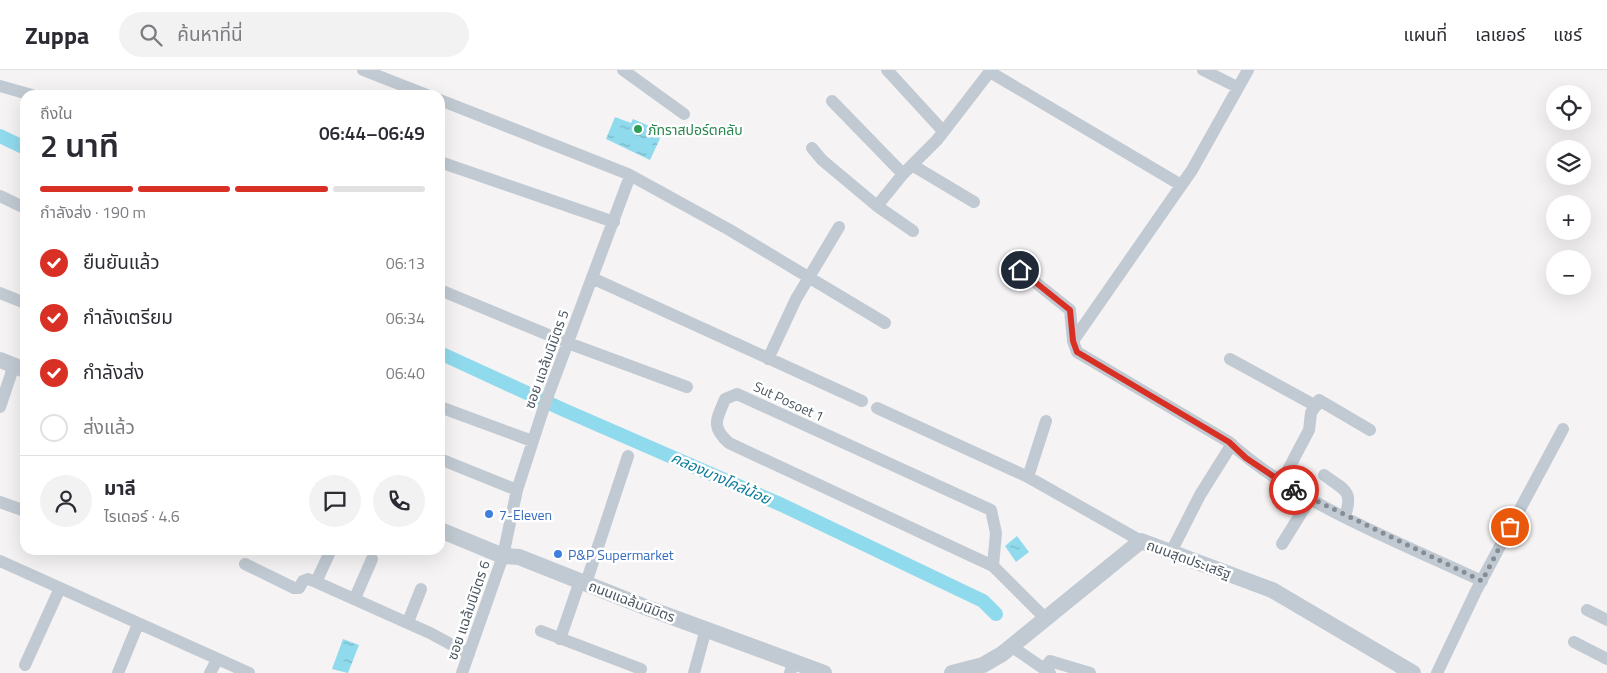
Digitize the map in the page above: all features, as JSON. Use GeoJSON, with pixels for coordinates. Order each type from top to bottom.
{"type":"FeatureCollection","features":[{"type":"Feature","properties":{"kind":"street"},"geometry":{"type":"LineString","coordinates":[[363,70],[414,90]]}},
{"type":"Feature","properties":{"kind":"street"},"geometry":{"type":"LineString","coordinates":[[623,70],[684,114]]}},
{"type":"Feature","properties":{"kind":"street"},"geometry":{"type":"LineString","coordinates":[[887,70],[943,131]]}},
{"type":"Feature","properties":{"kind":"street"},"geometry":{"type":"LineString","coordinates":[[1203,70],[1237,87]]}},
{"type":"Feature","properties":{"kind":"street"},"geometry":{"type":"LineString","coordinates":[[1073,341],[1192,170],[1248,70]]}},
{"type":"Feature","properties":{"kind":"street"},"geometry":{"type":"LineString","coordinates":[[877,206],[943,131],[990,71],[1181,185]]}},
{"type":"Feature","properties":{"kind":"street"},"geometry":{"type":"LineString","coordinates":[[0,86],[20,92]]}},
{"type":"Feature","properties":{"kind":"street"},"geometry":{"type":"LineString","coordinates":[[832,101],[908,169],[974,202]]}},
{"type":"Feature","properties":{"kind":"street"},"geometry":{"type":"LineString","coordinates":[[445,102],[630,176],[671,197],[885,323]]}},
{"type":"Feature","properties":{"kind":"street"},"geometry":{"type":"LineString","coordinates":[[812,148],[829,166],[877,206],[913,230]]}},
{"type":"Feature","properties":{"kind":"street"},"geometry":{"type":"LineString","coordinates":[[445,164],[614,222]]}},
{"type":"Feature","properties":{"kind":"street","name":"ซอย แฉล้มนิมิตร 5"},"geometry":{"type":"LineString","coordinates":[[503,556],[517,490],[544,405],[630,176]]}},
{"type":"Feature","properties":{"kind":"street"},"geometry":{"type":"LineString","coordinates":[[0,196],[20,206]]}},
{"type":"Feature","properties":{"kind":"street"},"geometry":{"type":"LineString","coordinates":[[768,359],[809,277],[839,227]]}},
{"type":"Feature","properties":{"kind":"street"},"geometry":{"type":"LineString","coordinates":[[1020,270],[1068,307],[1073,341],[1077,352],[1232,444],[1246,458],[1282,483],[1345,516],[1482,581]]}},
{"type":"Feature","properties":{"kind":"street"},"geometry":{"type":"LineString","coordinates":[[592,278],[862,401]]}},
{"type":"Feature","properties":{"kind":"street"},"geometry":{"type":"LineString","coordinates":[[445,292],[568,343],[688,387]]}},
{"type":"Feature","properties":{"kind":"street"},"geometry":{"type":"LineString","coordinates":[[0,293],[20,301]]}},
{"type":"Feature","properties":{"kind":"street"},"geometry":{"type":"LineString","coordinates":[[1230,359],[1316,406]]}},
{"type":"Feature","properties":{"kind":"street"},"geometry":{"type":"LineString","coordinates":[[0,406],[13,365]]}},
{"type":"Feature","properties":{"kind":"street","name":"Sut Posoet 1"},"geometry":{"type":"LineString","coordinates":[[993,566],[996,533],[995,519],[991,510],[737,394],[725,399],[716,423],[717,430],[729,442],[993,566],[1045,618]]}},
{"type":"Feature","properties":{"kind":"street"},"geometry":{"type":"LineString","coordinates":[[1282,483],[1309,430],[1312,413],[1319,400],[1370,430]]}},
{"type":"Feature","properties":{"kind":"street"},"geometry":{"type":"LineString","coordinates":[[877,408],[1028,477],[1141,541]]}},
{"type":"Feature","properties":{"kind":"street"},"geometry":{"type":"LineString","coordinates":[[445,409],[532,441]]}},
{"type":"Feature","properties":{"kind":"street"},"geometry":{"type":"LineString","coordinates":[[1028,477],[1046,421]]}},
{"type":"Feature","properties":{"kind":"street"},"geometry":{"type":"LineString","coordinates":[[1437,673],[1482,581],[1563,429]]}},
{"type":"Feature","properties":{"kind":"street"},"geometry":{"type":"LineString","coordinates":[[1171,552],[1200,495],[1232,444]]}},
{"type":"Feature","properties":{"kind":"street"},"geometry":{"type":"LineString","coordinates":[[560,638],[583,582],[628,456]]}},
{"type":"Feature","properties":{"kind":"street"},"geometry":{"type":"LineString","coordinates":[[445,461],[517,490]]}},
{"type":"Feature","properties":{"kind":"street"},"geometry":{"type":"LineString","coordinates":[[1324,475],[1348,494],[1350,501],[1345,516]]}},
{"type":"Feature","properties":{"kind":"street"},"geometry":{"type":"LineString","coordinates":[[1282,544],[1310,498]]}},
{"type":"Feature","properties":{"kind":"street"},"geometry":{"type":"LineString","coordinates":[[0,502],[20,510]]}},
{"type":"Feature","properties":{"kind":"street","name":"ถนนแฉล้มนิมิตร"},"geometry":{"type":"LineString","coordinates":[[445,532],[503,556],[519,557],[706,629],[792,668],[824,673]]}},
{"type":"Feature","properties":{"kind":"street","name":"ถนนสุดประเสริฐ"},"geometry":{"type":"LineString","coordinates":[[952,673],[983,665],[1011,646],[1141,541],[1272,590],[1404,671]]}},
{"type":"Feature","properties":{"kind":"street"},"geometry":{"type":"LineString","coordinates":[[316,582],[329,555]]}},
{"type":"Feature","properties":{"kind":"street","name":"ซอย แฉล้มนิมิตร 6"},"geometry":{"type":"LineString","coordinates":[[462,673],[503,556]]}},
{"type":"Feature","properties":{"kind":"street"},"geometry":{"type":"LineString","coordinates":[[355,598],[372,559]]}},
{"type":"Feature","properties":{"kind":"street"},"geometry":{"type":"LineString","coordinates":[[0,561],[249,673]]}},
{"type":"Feature","properties":{"kind":"street"},"geometry":{"type":"LineString","coordinates":[[245,564],[294,588],[299,588],[303,581],[308,579],[316,582],[408,622],[469,654]]}},
{"type":"Feature","properties":{"kind":"street"},"geometry":{"type":"LineString","coordinates":[[26,665],[60,588]]}},
{"type":"Feature","properties":{"kind":"street"},"geometry":{"type":"LineString","coordinates":[[408,622],[421,589]]}},
{"type":"Feature","properties":{"kind":"street"},"geometry":{"type":"LineString","coordinates":[[1587,610],[1607,620]]}},
{"type":"Feature","properties":{"kind":"street"},"geometry":{"type":"LineString","coordinates":[[118,673],[138,624]]}},
{"type":"Feature","properties":{"kind":"street"},"geometry":{"type":"LineString","coordinates":[[694,673],[706,629]]}},
{"type":"Feature","properties":{"kind":"street"},"geometry":{"type":"LineString","coordinates":[[540,631],[640,669]]}},
{"type":"Feature","properties":{"kind":"street"},"geometry":{"type":"LineString","coordinates":[[1574,642],[1607,659]]}},
{"type":"Feature","properties":{"kind":"street"},"geometry":{"type":"LineString","coordinates":[[1011,646],[1047,671],[1050,661],[1090,673]]}},
{"type":"Feature","properties":{"kind":"street"},"geometry":{"type":"LineString","coordinates":[[210,673],[217,660]]}},
{"type":"Feature","properties":{"kind":"water"},"geometry":{"type":"Polygon","coordinates":[[[615,117],[631,123],[633,119],[663,132],[650,160],[606,139],[615,117]]]}},
{"type":"Feature","properties":{"kind":"water"},"geometry":{"type":"Polygon","coordinates":[[[1017,536],[1029,552],[1016,562],[1005,546],[1017,536]]]}},
{"type":"Feature","properties":{"kind":"water"},"geometry":{"type":"Polygon","coordinates":[[[343,639],[359,645],[348,673],[332,669],[343,639]]]}},
{"type":"Feature","properties":{"kind":"waterway","name":"คลองบางโคล่น้อย"},"geometry":{"type":"LineString","coordinates":[[0,136],[20,146]]}},
{"type":"Feature","properties":{"kind":"waterway","name":"คลองบางโคล่น้อย"},"geometry":{"type":"LineString","coordinates":[[445,355],[564,410],[782,505],[983,601],[996,614]]}},
{"type":"Feature","properties":{"kind":"way so far"},"geometry":{"type":"LineString","coordinates":[[1294,490],[1482,581],[1510,527]]}},
{"type":"Feature","properties":{"kind":"place","name":"ภัทราสปอร์ตคลับ"},"geometry":{"type":"Point","coordinates":[638,129]}},
{"type":"Feature","properties":{"kind":"place","name":"7-Eleven"},"geometry":{"type":"Point","coordinates":[489,514]}},
{"type":"Feature","properties":{"kind":"place","name":"P&P Supermarket"},"geometry":{"type":"Point","coordinates":[558,554]}},
{"type":"Feature","properties":{"kind":"route"},"geometry":{"type":"LineString","coordinates":[[1020,270],[1068,307],[1070,310],[1073,341],[1077,352],[1229,442],[1246,458],[1294,490]]}}]}
